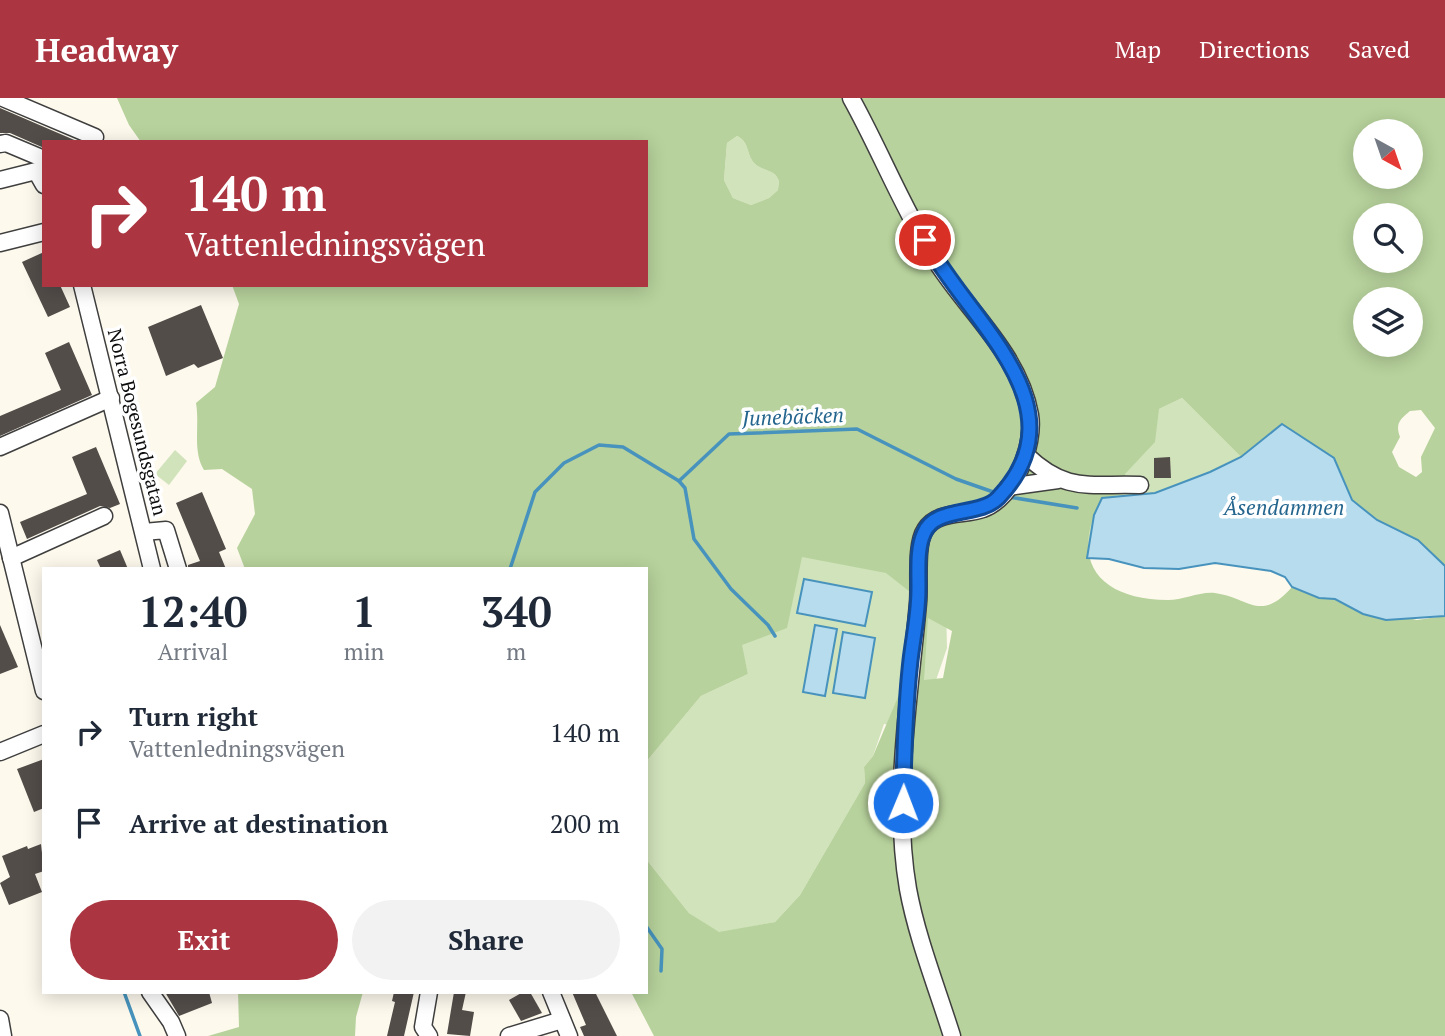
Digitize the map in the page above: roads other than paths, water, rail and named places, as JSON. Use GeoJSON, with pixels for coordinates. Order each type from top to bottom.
{"type":"FeatureCollection","features":[{"type":"Feature","properties":{"kind":"street"},"geometry":{"type":"LineString","coordinates":[[3,98],[95,137]]}},
{"type":"Feature","properties":{"kind":"street"},"geometry":{"type":"LineString","coordinates":[[851,98],[934,259],[981,318],[1011,366],[1030,414],[1026,455],[1008,487],[993,503],[978,510],[942,517],[925,530],[920,543],[918,605],[905,726],[903,803],[908,889],[952,1036]]}},
{"type":"Feature","properties":{"kind":"street"},"geometry":{"type":"LineString","coordinates":[[2,143],[42,158]]}},
{"type":"Feature","properties":{"kind":"street"},"geometry":{"type":"LineString","coordinates":[[0,180],[36,171],[42,182]]}},
{"type":"Feature","properties":{"kind":"street"},"geometry":{"type":"LineString","coordinates":[[0,243],[42,232]]}},
{"type":"Feature","properties":{"kind":"street","name":"Norra Bogesundsgatan"},"geometry":{"type":"LineString","coordinates":[[83,287],[152,567]]}},
{"type":"Feature","properties":{"kind":"street"},"geometry":{"type":"LineString","coordinates":[[0,447],[111,398]]}},
{"type":"Feature","properties":{"kind":"street"},"geometry":{"type":"LineString","coordinates":[[1026,455],[1058,480]]}},
{"type":"Feature","properties":{"kind":"street"},"geometry":{"type":"LineString","coordinates":[[1008,487],[1058,480],[1094,486],[1140,485]]}},
{"type":"Feature","properties":{"kind":"street"},"geometry":{"type":"LineString","coordinates":[[0,513],[8,561],[40,659]]}},
{"type":"Feature","properties":{"kind":"street"},"geometry":{"type":"LineString","coordinates":[[8,561],[104,516]]}},
{"type":"Feature","properties":{"kind":"street"},"geometry":{"type":"LineString","coordinates":[[144,532],[166,530],[177,567]]}},
{"type":"Feature","properties":{"kind":"street"},"geometry":{"type":"LineString","coordinates":[[0,752],[42,735]]}},
{"type":"Feature","properties":{"kind":"street"},"geometry":{"type":"LineString","coordinates":[[151,994],[177,1036]]}},
{"type":"Feature","properties":{"kind":"street"},"geometry":{"type":"LineString","coordinates":[[429,994],[423,1027],[429,1036]]}},
{"type":"Feature","properties":{"kind":"street"},"geometry":{"type":"LineString","coordinates":[[552,994],[569,1036]]}},
{"type":"Feature","properties":{"kind":"street"},"geometry":{"type":"LineString","coordinates":[[0,1019],[3,1036]]}},
{"type":"Feature","properties":{"kind":"street"},"geometry":{"type":"LineString","coordinates":[[509,1036],[562,1020]]}},
{"type":"Feature","properties":{"kind":"water","name":"Åsendammen"},"geometry":{"type":"Polygon","coordinates":[[[1282,424],[1334,458],[1352,500],[1377,520],[1418,540],[1445,566],[1445,616],[1386,620],[1363,614],[1335,599],[1319,598],[1292,587],[1285,577],[1271,571],[1215,563],[1179,569],[1144,568],[1109,559],[1087,558],[1094,515],[1102,498],[1155,493],[1210,472],[1241,457],[1282,424]]]}},
{"type":"Feature","properties":{"kind":"water"},"geometry":{"type":"Polygon","coordinates":[[[804,579],[872,592],[865,626],[797,613],[804,579]]]}},
{"type":"Feature","properties":{"kind":"water"},"geometry":{"type":"Polygon","coordinates":[[[815,625],[837,629],[825,696],[803,692],[815,625]]]}},
{"type":"Feature","properties":{"kind":"water"},"geometry":{"type":"Polygon","coordinates":[[[843,632],[875,638],[865,698],[833,693],[843,632]]]}},
{"type":"Feature","properties":{"kind":"waterway","name":"Junebäcken"},"geometry":{"type":"LineString","coordinates":[[511,567],[535,492],[564,463],[599,445],[623,447],[679,481],[729,434],[857,429],[956,479],[999,494]]}},
{"type":"Feature","properties":{"kind":"waterway"},"geometry":{"type":"LineString","coordinates":[[679,481],[685,488],[694,539],[731,589],[768,625],[775,636]]}},
{"type":"Feature","properties":{"kind":"waterway","name":"Junebäcken"},"geometry":{"type":"LineString","coordinates":[[1009,497],[1077,508]]}},
{"type":"Feature","properties":{"kind":"waterway"},"geometry":{"type":"LineString","coordinates":[[648,929],[662,949],[661,971]]}},
{"type":"Feature","properties":{"kind":"waterway","name":"Junebäcken"},"geometry":{"type":"LineString","coordinates":[[125,994],[140,1036]]}}]}
